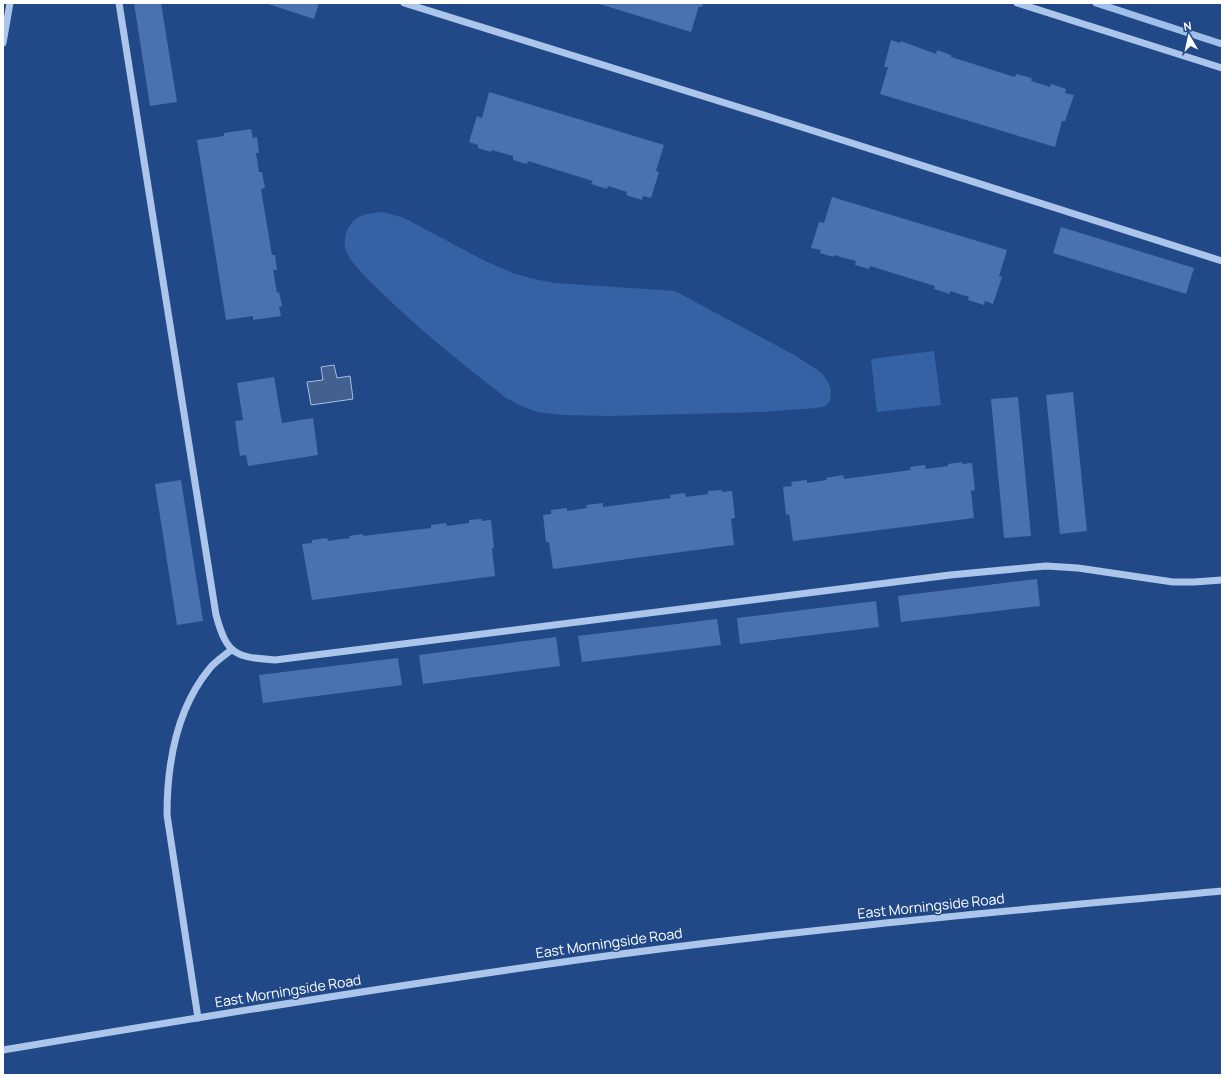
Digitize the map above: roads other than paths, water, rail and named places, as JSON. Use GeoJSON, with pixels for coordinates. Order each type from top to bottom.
{"type":"FeatureCollection","features":[{"type":"Feature","properties":{"kind":"street"},"geometry":{"type":"LineString","coordinates":[[3,43],[10,3]]}},
{"type":"Feature","properties":{"kind":"street"},"geometry":{"type":"LineString","coordinates":[[119,3],[216,615],[222,635],[231,650],[250,658],[275,660],[950,575],[1046,566],[1078,568],[1173,582],[1222,580]]}},
{"type":"Feature","properties":{"kind":"street"},"geometry":{"type":"LineString","coordinates":[[404,3],[770,117],[1222,261]]}},
{"type":"Feature","properties":{"kind":"street"},"geometry":{"type":"LineString","coordinates":[[1017,3],[1222,68]]}},
{"type":"Feature","properties":{"kind":"street"},"geometry":{"type":"LineString","coordinates":[[198,1018],[167,815],[167,788],[176,736],[184,709],[195,689],[211,667],[231,650]]}},
{"type":"Feature","properties":{"kind":"street","name":"East Morningside Road"},"geometry":{"type":"LineString","coordinates":[[3,1050],[198,1018],[576,960],[716,942],[1222,891]]}},
{"type":"Feature","properties":{"kind":"waterway"},"geometry":{"type":"LineString","coordinates":[[1096,3],[1222,44]]}}]}
